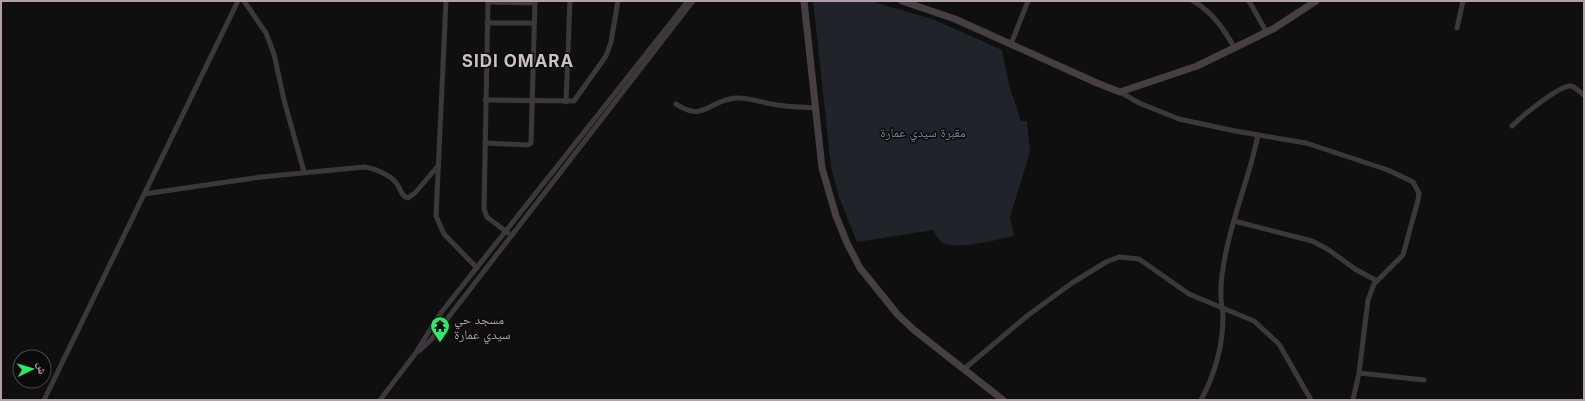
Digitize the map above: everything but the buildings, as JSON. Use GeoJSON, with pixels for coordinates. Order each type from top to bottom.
{"type":"FeatureCollection","features":[{"type":"Feature","properties":{"kind":"main road"},"geometry":{"type":"LineString","coordinates":[[804,1],[822,168],[828,192],[847,243],[860,268],[898,315],[914,330],[1003,400]]}},
{"type":"Feature","properties":{"kind":"main road"},"geometry":{"type":"LineString","coordinates":[[902,1],[955,19],[1097,84],[1120,92],[1197,66],[1267,33],[1316,1]]}},
{"type":"Feature","properties":{"kind":"street"},"geometry":{"type":"LineString","coordinates":[[44,400],[238,1]]}},
{"type":"Feature","properties":{"kind":"street"},"geometry":{"type":"LineString","coordinates":[[244,1],[266,33],[274,54],[284,100],[304,172]]}},
{"type":"Feature","properties":{"kind":"street"},"geometry":{"type":"LineString","coordinates":[[446,1],[436,210],[440,227],[477,268]]}},
{"type":"Feature","properties":{"kind":"street"},"geometry":{"type":"LineString","coordinates":[[566,102],[570,1]]}},
{"type":"Feature","properties":{"kind":"street"},"geometry":{"type":"LineString","coordinates":[[485,100],[574,101],[606,56],[611,42],[618,1]]}},
{"type":"Feature","properties":{"kind":"street"},"geometry":{"type":"LineString","coordinates":[[415,354],[430,341],[509,233],[669,28],[688,1]]}},
{"type":"Feature","properties":{"kind":"street"},"geometry":{"type":"LineString","coordinates":[[669,28],[693,1]]}},
{"type":"Feature","properties":{"kind":"street"},"geometry":{"type":"LineString","coordinates":[[1011,44],[1028,1]]}},
{"type":"Feature","properties":{"kind":"street"},"geometry":{"type":"LineString","coordinates":[[1193,1],[1201,6],[1219,23],[1235,48]]}},
{"type":"Feature","properties":{"kind":"street"},"geometry":{"type":"LineString","coordinates":[[1249,1],[1267,33]]}},
{"type":"Feature","properties":{"kind":"street"},"geometry":{"type":"LineString","coordinates":[[1457,28],[1463,1]]}},
{"type":"Feature","properties":{"kind":"street"},"geometry":{"type":"LineString","coordinates":[[485,143],[530,145],[535,2],[488,2],[485,100],[485,143],[485,214],[509,233]]}},
{"type":"Feature","properties":{"kind":"street"},"geometry":{"type":"LineString","coordinates":[[487,23],[534,23]]}},
{"type":"Feature","properties":{"kind":"street"},"geometry":{"type":"LineString","coordinates":[[1512,126],[1530,109],[1567,87],[1574,87],[1584,95]]}},
{"type":"Feature","properties":{"kind":"street"},"geometry":{"type":"LineString","coordinates":[[1120,92],[1139,103],[1179,119],[1306,143],[1388,170],[1413,182],[1419,193],[1403,255],[1397,263],[1377,281],[1368,300],[1359,373],[1353,400]]}},
{"type":"Feature","properties":{"kind":"street"},"geometry":{"type":"LineString","coordinates":[[676,104],[687,111],[698,112],[727,99],[738,98],[788,107],[815,108]]}},
{"type":"Feature","properties":{"kind":"street"},"geometry":{"type":"LineString","coordinates":[[1201,400],[1218,360],[1222,333],[1221,297],[1226,254],[1258,135]]}},
{"type":"Feature","properties":{"kind":"street"},"geometry":{"type":"LineString","coordinates":[[144,194],[304,172],[364,166],[374,168],[394,181],[403,196],[408,198],[415,193],[438,166]]}},
{"type":"Feature","properties":{"kind":"street"},"geometry":{"type":"LineString","coordinates":[[1234,221],[1312,241],[1329,250],[1355,269],[1377,281]]}},
{"type":"Feature","properties":{"kind":"street"},"geometry":{"type":"LineString","coordinates":[[380,400],[415,354],[440,314],[477,268],[509,233]]}},
{"type":"Feature","properties":{"kind":"street"},"geometry":{"type":"LineString","coordinates":[[964,369],[1027,316],[1072,283],[1106,262],[1119,257],[1139,259],[1189,294],[1254,321],[1279,344],[1311,400]]}},
{"type":"Feature","properties":{"kind":"street"},"geometry":{"type":"LineString","coordinates":[[1359,373],[1424,380]]}},
{"type":"Feature","properties":{"kind":"green space","name":"مقبرة سيدي عمارة"},"geometry":{"type":"Polygon","coordinates":[[[813,1],[871,1],[935,20],[1002,50],[1009,85],[1021,121],[1027,121],[1030,152],[1010,217],[1014,236],[976,244],[955,245],[946,244],[940,241],[933,230],[857,242],[839,197],[831,167],[813,1]]]}},
{"type":"Feature","properties":{"kind":"place","name":"مسجد حي سيدي عمارة"},"geometry":{"type":"Point","coordinates":[440,343]}},
{"type":"Feature","properties":{"kind":"district","name":"SIDI OMARA"},"geometry":{"type":"Point","coordinates":[518,61]}}]}
